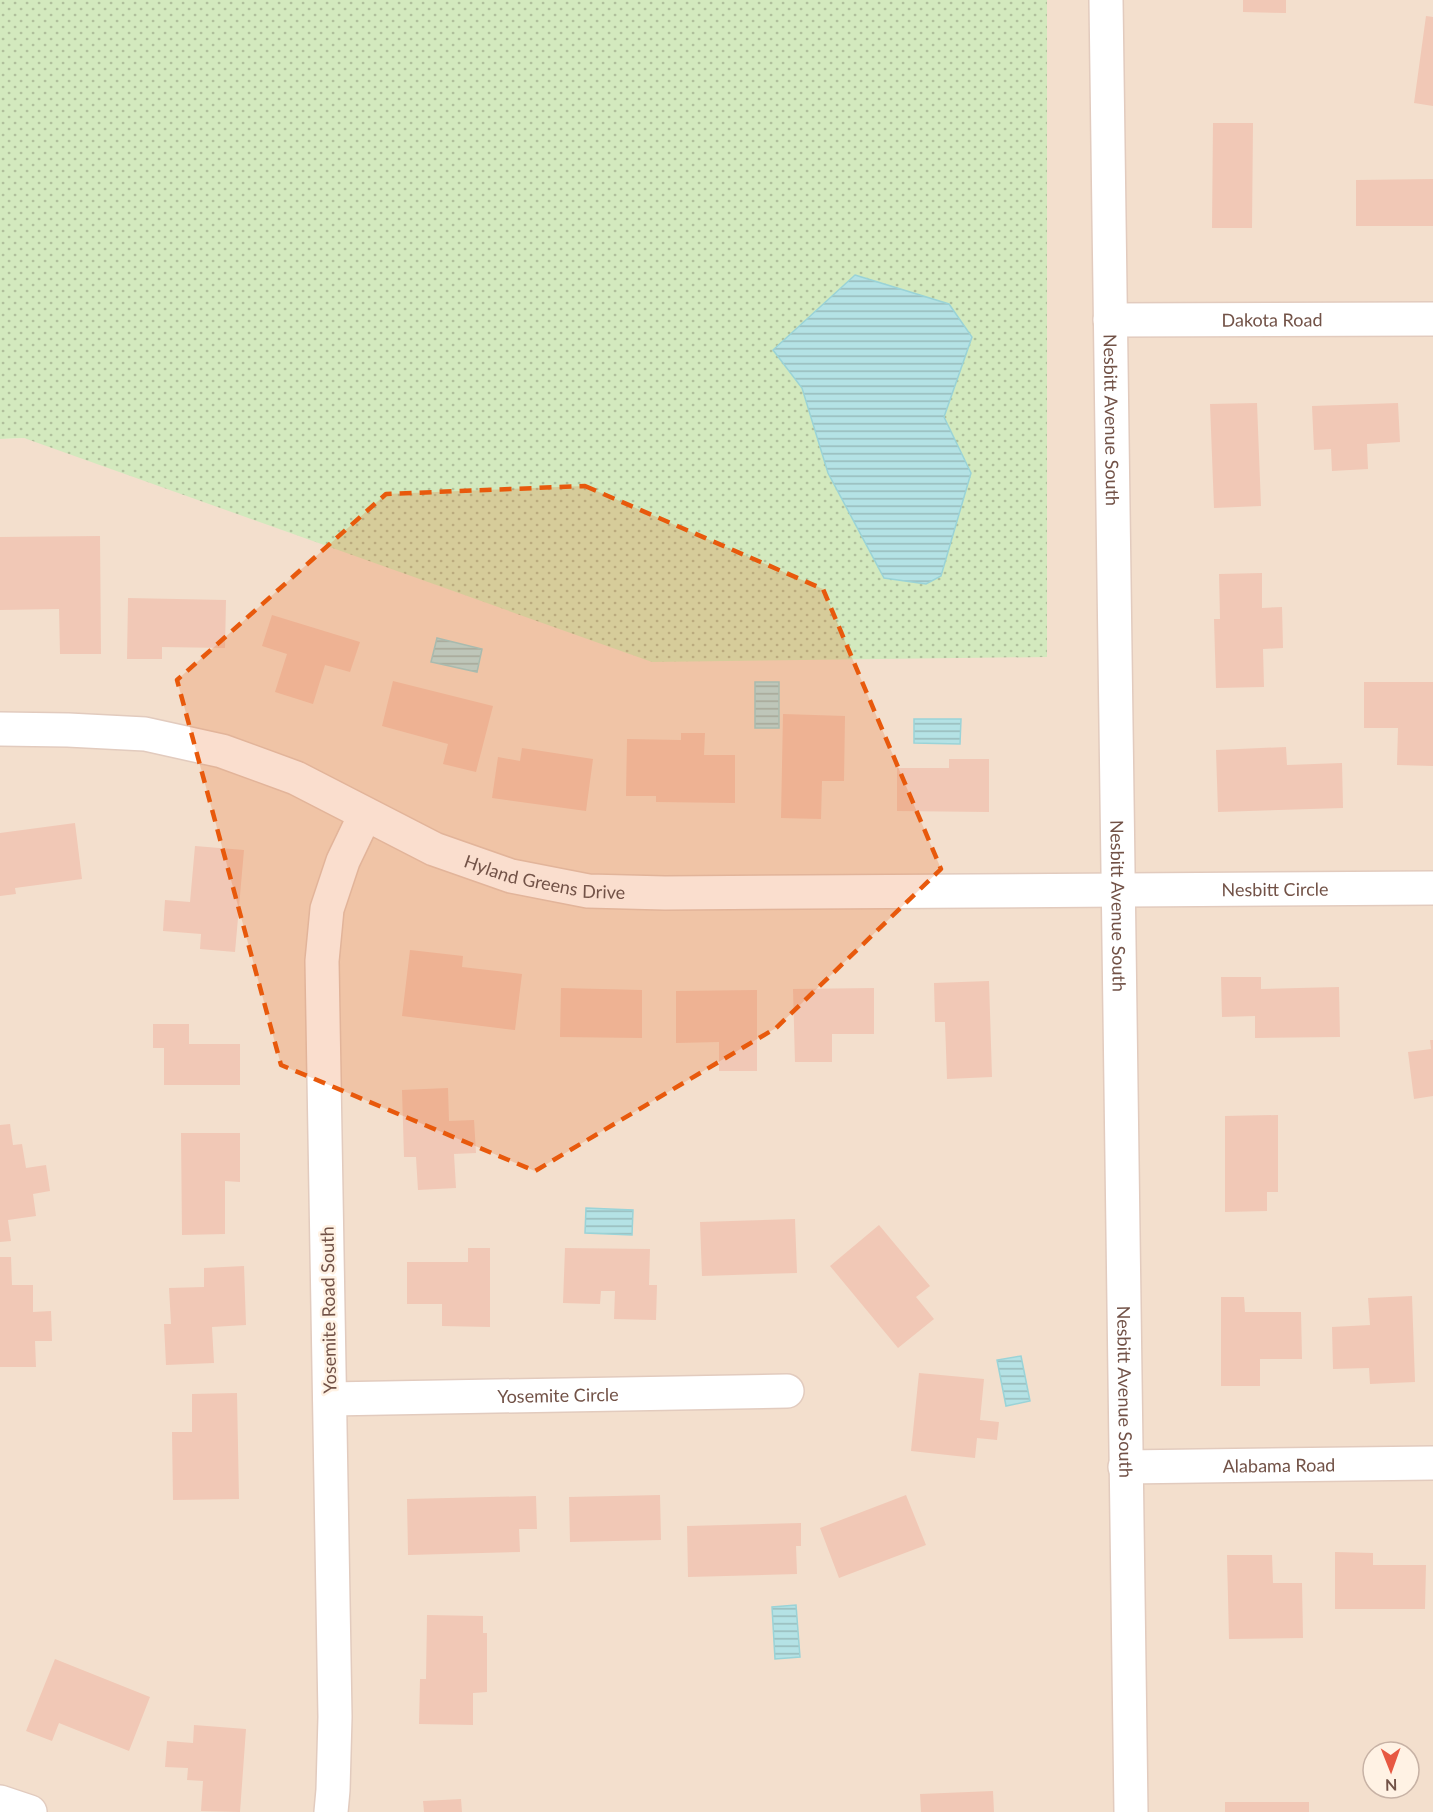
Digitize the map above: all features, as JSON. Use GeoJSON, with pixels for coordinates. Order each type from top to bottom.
{"type":"FeatureCollection","features":[{"type":"Feature","properties":{"kind":"street","name":"Nesbitt Avenue South"},"geometry":{"type":"LineString","coordinates":[[1106,0],[1131,1812]]}},
{"type":"Feature","properties":{"kind":"street","name":"Dakota Road"},"geometry":{"type":"LineString","coordinates":[[1110,320],[1433,319]]}},
{"type":"Feature","properties":{"kind":"street","name":"Hyland Greens Drive"},"geometry":{"type":"LineString","coordinates":[[0,729],[145,734],[222,751],[296,778],[434,849],[511,876],[588,891],[665,893],[1117,889]]}},
{"type":"Feature","properties":{"kind":"street","name":"Yosemite Road South"},"geometry":{"type":"LineString","coordinates":[[331,1812],[335,1717],[322,961],[327,909],[343,861],[365,815]]}},
{"type":"Feature","properties":{"kind":"street","name":"Nesbitt Circle"},"geometry":{"type":"LineString","coordinates":[[1117,889],[1433,888]]}},
{"type":"Feature","properties":{"kind":"street","name":"Yosemite Circle"},"geometry":{"type":"LineString","coordinates":[[330,1399],[788,1391]]}},
{"type":"Feature","properties":{"kind":"street","name":"Alabama Road"},"geometry":{"type":"LineString","coordinates":[[1125,1467],[1433,1464]]}},
{"type":"Feature","properties":{"kind":"street"},"geometry":{"type":"LineString","coordinates":[[0,1802],[30,1812]]}},
{"type":"Feature","properties":{"kind":"highlighted area"},"geometry":{"type":"Polygon","coordinates":[[[585,486],[823,589],[941,869],[776,1028],[535,1171],[281,1065],[177,680],[386,494],[585,486]]]}},
{"type":"Feature","properties":{"kind":"shaded area"},"geometry":{"type":"Polygon","coordinates":[[[1047,0],[1433,0],[1433,1812],[0,1812],[0,439],[24,438],[1047,657],[1047,0]]]}},
{"type":"Feature","properties":{"kind":"green space"},"geometry":{"type":"Polygon","coordinates":[[[0,0],[1047,0],[1047,657],[652,662],[24,438],[0,439],[0,0]]]}},
{"type":"Feature","properties":{"kind":"water"},"geometry":{"type":"Polygon","coordinates":[[[855,275],[949,304],[972,337],[944,417],[971,473],[941,576],[926,584],[884,578],[828,473],[802,388],[773,350],[855,275]]]}},
{"type":"Feature","properties":{"kind":"water"},"geometry":{"type":"Polygon","coordinates":[[[437,638],[482,649],[477,672],[431,662],[437,638]]]}},
{"type":"Feature","properties":{"kind":"water"},"geometry":{"type":"Polygon","coordinates":[[[755,682],[779,682],[779,728],[755,728],[755,682]]]}},
{"type":"Feature","properties":{"kind":"water"},"geometry":{"type":"Polygon","coordinates":[[[914,719],[961,719],[960,744],[914,743],[914,719]]]}},
{"type":"Feature","properties":{"kind":"water"},"geometry":{"type":"Polygon","coordinates":[[[586,1208],[633,1210],[632,1235],[585,1233],[586,1208]]]}},
{"type":"Feature","properties":{"kind":"water"},"geometry":{"type":"Polygon","coordinates":[[[1021,1356],[1030,1401],[1006,1406],[997,1360],[1021,1356]]]}},
{"type":"Feature","properties":{"kind":"water"},"geometry":{"type":"Polygon","coordinates":[[[796,1605],[800,1657],[775,1659],[772,1607],[796,1605]]]}},
{"type":"Feature","properties":{"kind":"building"},"geometry":{"type":"Polygon","coordinates":[[[1243,0],[1286,0],[1286,13],[1243,12],[1243,0]]]}},
{"type":"Feature","properties":{"kind":"building"},"geometry":{"type":"Polygon","coordinates":[[[1426,16],[1433,17],[1433,106],[1414,103],[1426,16]]]}},
{"type":"Feature","properties":{"kind":"building"},"geometry":{"type":"Polygon","coordinates":[[[1213,123],[1253,123],[1252,228],[1212,228],[1213,123]]]}},
{"type":"Feature","properties":{"kind":"building"},"geometry":{"type":"Polygon","coordinates":[[[1433,179],[1433,226],[1356,226],[1356,180],[1433,179]]]}},
{"type":"Feature","properties":{"kind":"building"},"geometry":{"type":"Polygon","coordinates":[[[1257,403],[1261,506],[1214,508],[1210,404],[1257,403]]]}},
{"type":"Feature","properties":{"kind":"building"},"geometry":{"type":"Polygon","coordinates":[[[1398,403],[1400,442],[1367,444],[1368,469],[1332,471],[1331,449],[1314,450],[1312,406],[1398,403]]]}},
{"type":"Feature","properties":{"kind":"building"},"geometry":{"type":"Polygon","coordinates":[[[100,536],[101,654],[60,654],[59,609],[0,610],[0,537],[100,536]]]}},
{"type":"Feature","properties":{"kind":"building"},"geometry":{"type":"Polygon","coordinates":[[[1262,573],[1262,608],[1282,607],[1283,648],[1263,649],[1264,687],[1216,688],[1214,619],[1220,619],[1219,574],[1262,573]]]}},
{"type":"Feature","properties":{"kind":"building"},"geometry":{"type":"Polygon","coordinates":[[[128,598],[226,600],[225,648],[162,647],[162,659],[127,659],[128,598]]]}},
{"type":"Feature","properties":{"kind":"building"},"geometry":{"type":"Polygon","coordinates":[[[272,615],[360,642],[350,672],[325,665],[313,704],[275,692],[287,654],[262,646],[272,615]]]}},
{"type":"Feature","properties":{"kind":"building"},"geometry":{"type":"Polygon","coordinates":[[[393,681],[493,706],[476,772],[443,764],[448,744],[382,726],[393,681]]]}},
{"type":"Feature","properties":{"kind":"building"},"geometry":{"type":"Polygon","coordinates":[[[1364,682],[1433,682],[1433,766],[1397,765],[1398,728],[1364,728],[1364,682]]]}},
{"type":"Feature","properties":{"kind":"building"},"geometry":{"type":"Polygon","coordinates":[[[783,714],[845,716],[844,781],[822,781],[821,819],[781,818],[783,714]]]}},
{"type":"Feature","properties":{"kind":"building"},"geometry":{"type":"Polygon","coordinates":[[[681,733],[705,733],[704,755],[735,755],[735,803],[656,802],[656,796],[626,796],[627,739],[681,740],[681,733]]]}},
{"type":"Feature","properties":{"kind":"building"},"geometry":{"type":"Polygon","coordinates":[[[1286,747],[1287,765],[1342,763],[1343,808],[1218,812],[1216,750],[1286,747]]]}},
{"type":"Feature","properties":{"kind":"building"},"geometry":{"type":"Polygon","coordinates":[[[522,748],[593,759],[586,811],[492,798],[498,757],[520,761],[522,748]]]}},
{"type":"Feature","properties":{"kind":"building"},"geometry":{"type":"Polygon","coordinates":[[[949,759],[989,759],[989,812],[897,811],[897,768],[949,768],[949,759]]]}},
{"type":"Feature","properties":{"kind":"building"},"geometry":{"type":"Polygon","coordinates":[[[75,823],[82,879],[15,888],[16,894],[0,896],[0,833],[75,823]]]}},
{"type":"Feature","properties":{"kind":"building"},"geometry":{"type":"Polygon","coordinates":[[[195,846],[244,850],[235,952],[200,949],[201,934],[163,931],[165,900],[190,902],[195,846]]]}},
{"type":"Feature","properties":{"kind":"building"},"geometry":{"type":"Polygon","coordinates":[[[410,950],[463,956],[462,967],[522,974],[515,1030],[402,1016],[410,950]]]}},
{"type":"Feature","properties":{"kind":"building"},"geometry":{"type":"Polygon","coordinates":[[[1221,977],[1261,977],[1261,989],[1339,987],[1340,1037],[1255,1038],[1255,1016],[1222,1017],[1221,977]]]}},
{"type":"Feature","properties":{"kind":"building"},"geometry":{"type":"Polygon","coordinates":[[[989,981],[992,1077],[947,1079],[945,1022],[935,1022],[934,983],[989,981]]]}},
{"type":"Feature","properties":{"kind":"building"},"geometry":{"type":"Polygon","coordinates":[[[561,988],[642,990],[642,1038],[560,1037],[561,988]]]}},
{"type":"Feature","properties":{"kind":"building"},"geometry":{"type":"Polygon","coordinates":[[[874,988],[874,1034],[832,1034],[832,1062],[795,1062],[793,989],[874,988]]]}},
{"type":"Feature","properties":{"kind":"building"},"geometry":{"type":"Polygon","coordinates":[[[757,990],[757,1071],[719,1071],[719,1042],[676,1043],[676,991],[757,990]]]}},
{"type":"Feature","properties":{"kind":"building"},"geometry":{"type":"Polygon","coordinates":[[[153,1024],[189,1024],[189,1044],[240,1044],[240,1085],[164,1085],[164,1048],[153,1048],[153,1024]]]}},
{"type":"Feature","properties":{"kind":"building"},"geometry":{"type":"Polygon","coordinates":[[[1430,1040],[1433,1040],[1433,1096],[1414,1099],[1408,1052],[1431,1049],[1430,1040]]]}},
{"type":"Feature","properties":{"kind":"building"},"geometry":{"type":"Polygon","coordinates":[[[448,1088],[449,1121],[474,1120],[476,1153],[454,1154],[456,1188],[418,1190],[416,1157],[404,1157],[402,1090],[448,1088]]]}},
{"type":"Feature","properties":{"kind":"building"},"geometry":{"type":"Polygon","coordinates":[[[1278,1115],[1278,1192],[1267,1192],[1267,1211],[1225,1212],[1225,1116],[1278,1115]]]}},
{"type":"Feature","properties":{"kind":"building"},"geometry":{"type":"Polygon","coordinates":[[[10,1124],[13,1145],[22,1144],[26,1168],[46,1165],[50,1191],[33,1194],[36,1216],[8,1220],[11,1241],[0,1242],[0,1125],[10,1124]]]}},
{"type":"Feature","properties":{"kind":"building"},"geometry":{"type":"Polygon","coordinates":[[[181,1133],[240,1133],[240,1182],[225,1181],[225,1234],[182,1235],[181,1133]]]}},
{"type":"Feature","properties":{"kind":"building"},"geometry":{"type":"Polygon","coordinates":[[[795,1219],[797,1273],[702,1276],[700,1222],[795,1219]]]}},
{"type":"Feature","properties":{"kind":"building"},"geometry":{"type":"Polygon","coordinates":[[[879,1225],[930,1286],[916,1297],[934,1319],[898,1348],[830,1266],[879,1225]]]}},
{"type":"Feature","properties":{"kind":"building"},"geometry":{"type":"Polygon","coordinates":[[[468,1248],[490,1248],[490,1327],[442,1326],[442,1304],[407,1304],[407,1262],[468,1262],[468,1248]]]}},
{"type":"Feature","properties":{"kind":"building"},"geometry":{"type":"Polygon","coordinates":[[[565,1248],[650,1249],[649,1285],[657,1285],[656,1320],[614,1319],[615,1291],[601,1291],[600,1304],[563,1303],[565,1248]]]}},
{"type":"Feature","properties":{"kind":"building"},"geometry":{"type":"Polygon","coordinates":[[[0,1257],[11,1257],[12,1285],[33,1285],[33,1312],[51,1311],[52,1341],[35,1341],[36,1367],[0,1367],[0,1257]]]}},
{"type":"Feature","properties":{"kind":"building"},"geometry":{"type":"Polygon","coordinates":[[[244,1266],[246,1325],[212,1327],[214,1363],[166,1365],[164,1324],[171,1324],[169,1288],[204,1287],[204,1268],[244,1266]]]}},
{"type":"Feature","properties":{"kind":"building"},"geometry":{"type":"Polygon","coordinates":[[[1412,1296],[1415,1382],[1370,1384],[1369,1368],[1333,1369],[1332,1327],[1370,1325],[1368,1298],[1412,1296]]]}},
{"type":"Feature","properties":{"kind":"building"},"geometry":{"type":"Polygon","coordinates":[[[1221,1297],[1244,1297],[1245,1312],[1301,1312],[1302,1359],[1260,1359],[1260,1386],[1221,1386],[1221,1297]]]}},
{"type":"Feature","properties":{"kind":"building"},"geometry":{"type":"Polygon","coordinates":[[[919,1373],[984,1379],[980,1420],[999,1422],[997,1440],[977,1438],[975,1458],[911,1451],[919,1373]]]}},
{"type":"Feature","properties":{"kind":"building"},"geometry":{"type":"Polygon","coordinates":[[[237,1393],[239,1499],[173,1500],[172,1432],[192,1432],[192,1394],[237,1393]]]}},
{"type":"Feature","properties":{"kind":"building"},"geometry":{"type":"Polygon","coordinates":[[[660,1495],[661,1540],[570,1542],[569,1497],[660,1495]]]}},
{"type":"Feature","properties":{"kind":"building"},"geometry":{"type":"Polygon","coordinates":[[[906,1495],[926,1545],[839,1578],[820,1528],[906,1495]]]}},
{"type":"Feature","properties":{"kind":"building"},"geometry":{"type":"Polygon","coordinates":[[[536,1496],[537,1529],[519,1529],[520,1552],[408,1555],[407,1499],[536,1496]]]}},
{"type":"Feature","properties":{"kind":"building"},"geometry":{"type":"Polygon","coordinates":[[[801,1523],[801,1546],[796,1546],[797,1574],[688,1577],[687,1526],[801,1523]]]}},
{"type":"Feature","properties":{"kind":"building"},"geometry":{"type":"Polygon","coordinates":[[[1335,1552],[1373,1553],[1373,1565],[1426,1565],[1425,1609],[1335,1609],[1335,1552]]]}},
{"type":"Feature","properties":{"kind":"building"},"geometry":{"type":"Polygon","coordinates":[[[1227,1555],[1272,1555],[1273,1583],[1302,1583],[1303,1638],[1229,1639],[1227,1555]]]}},
{"type":"Feature","properties":{"kind":"building"},"geometry":{"type":"Polygon","coordinates":[[[427,1615],[483,1616],[483,1633],[487,1633],[487,1692],[473,1693],[473,1725],[419,1724],[420,1679],[426,1679],[427,1615]]]}},
{"type":"Feature","properties":{"kind":"building"},"geometry":{"type":"Polygon","coordinates":[[[55,1659],[150,1697],[129,1751],[59,1723],[52,1741],[26,1731],[55,1659]]]}},
{"type":"Feature","properties":{"kind":"building"},"geometry":{"type":"Polygon","coordinates":[[[194,1725],[246,1729],[240,1812],[201,1811],[203,1781],[187,1780],[188,1768],[165,1767],[167,1741],[193,1743],[194,1725]]]}},
{"type":"Feature","properties":{"kind":"building"},"geometry":{"type":"Polygon","coordinates":[[[993,1791],[994,1812],[921,1812],[920,1794],[993,1791]]]}},
{"type":"Feature","properties":{"kind":"building"},"geometry":{"type":"Polygon","coordinates":[[[461,1799],[462,1812],[424,1812],[423,1801],[461,1799]]]}},
{"type":"Feature","properties":{"kind":"building"},"geometry":{"type":"Polygon","coordinates":[[[1225,1802],[1309,1802],[1309,1812],[1225,1812],[1225,1802]]]}}]}
